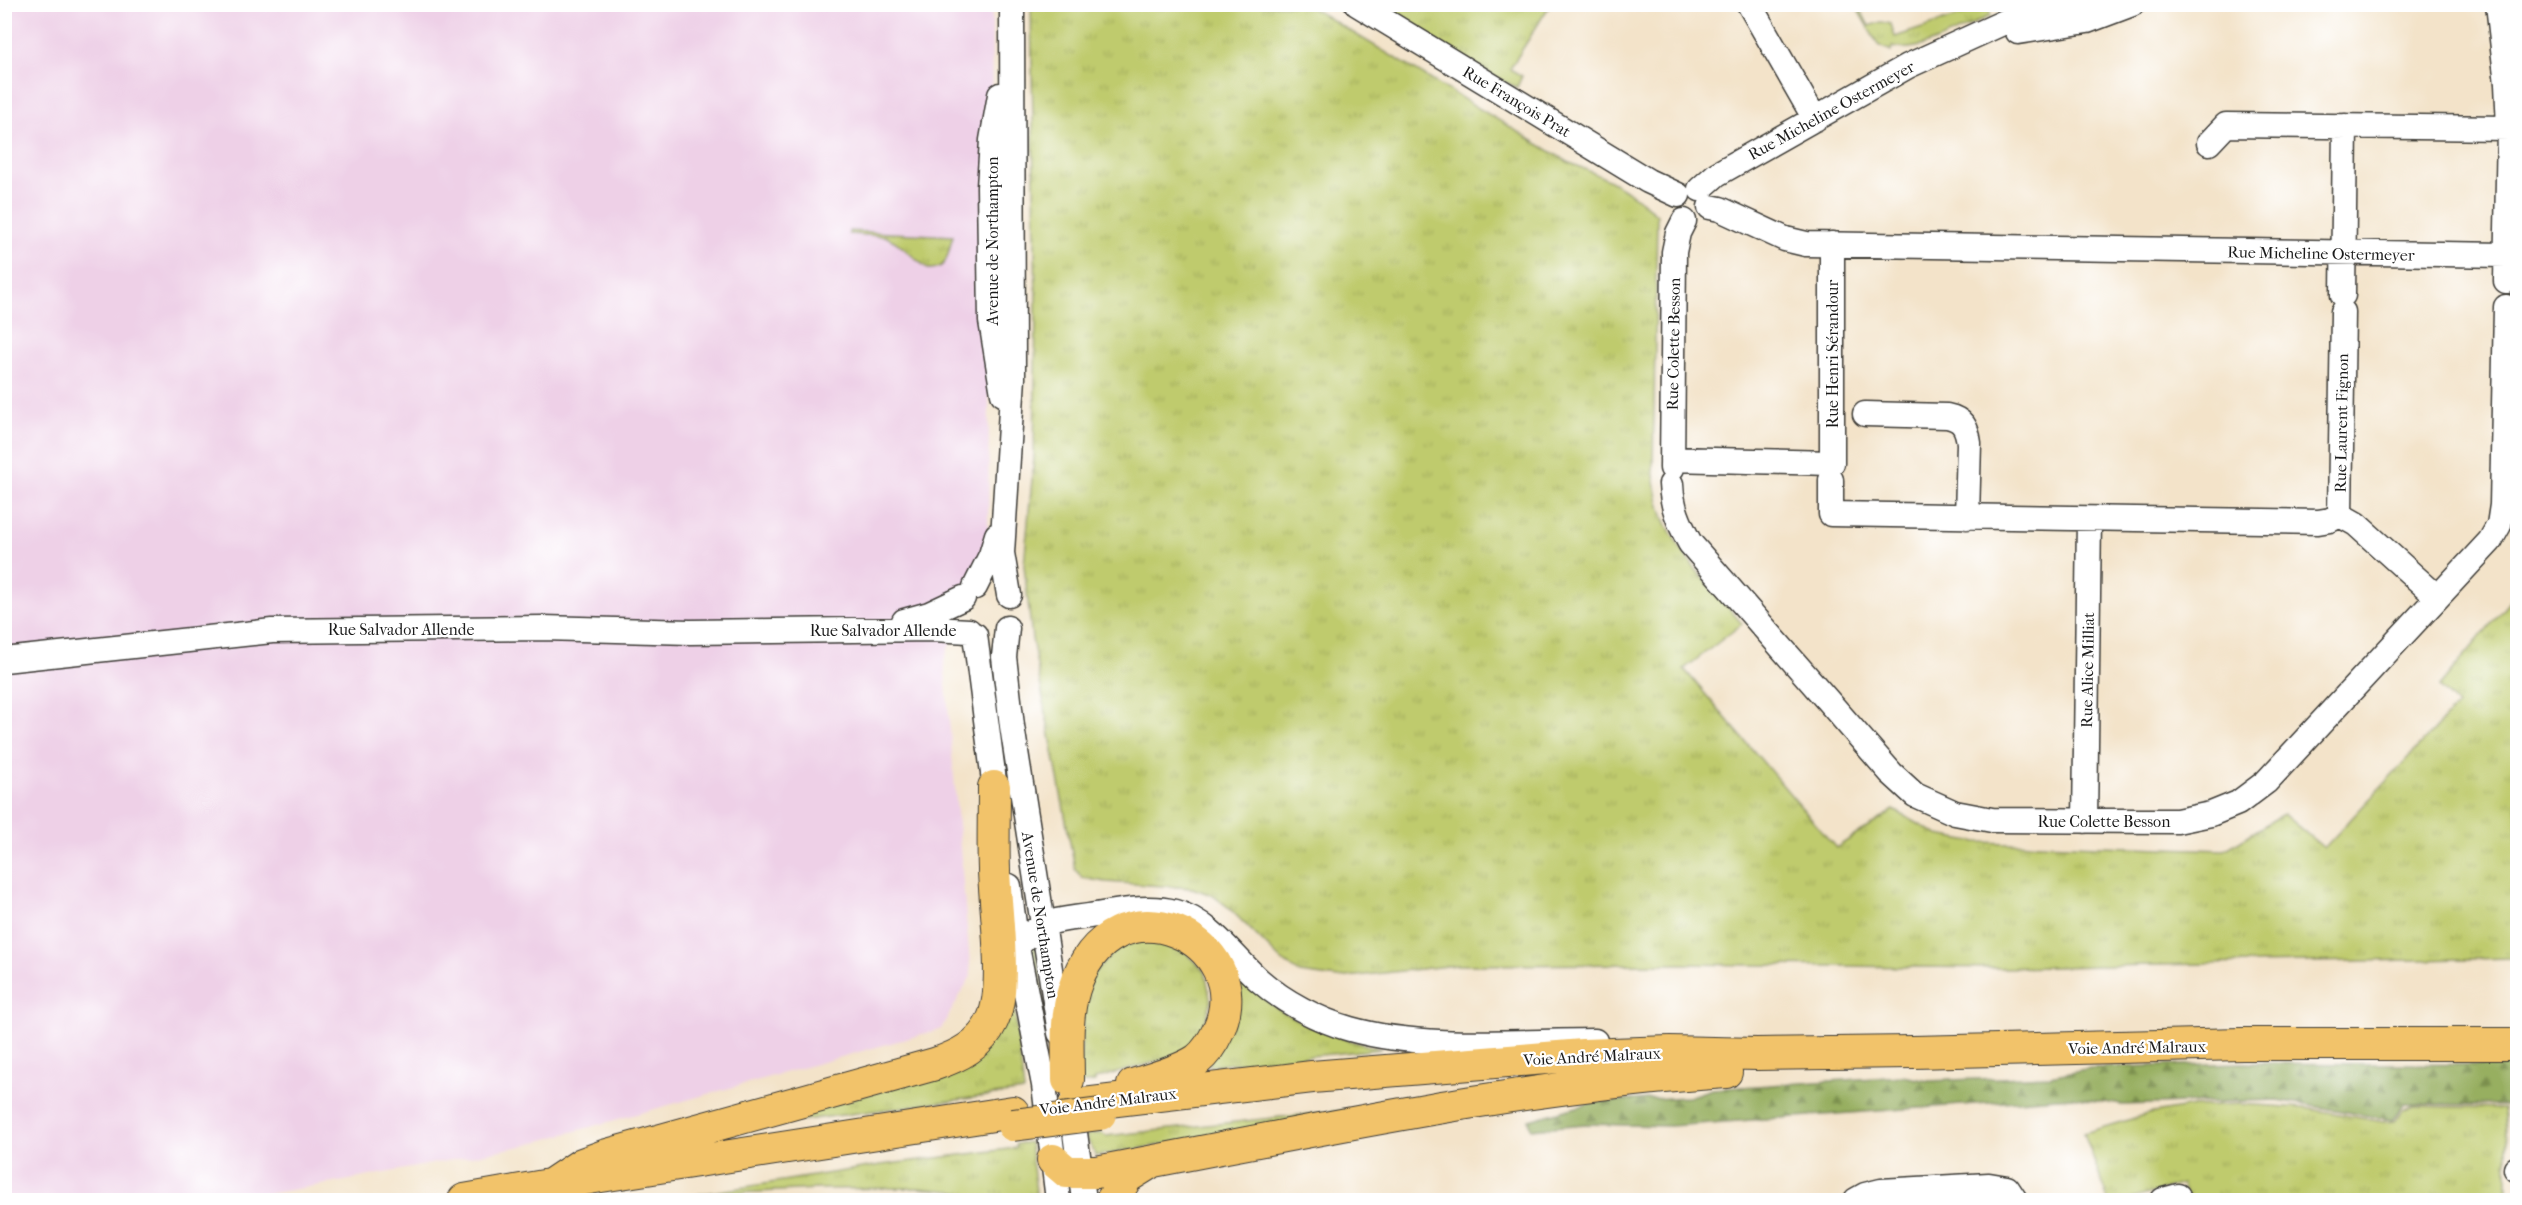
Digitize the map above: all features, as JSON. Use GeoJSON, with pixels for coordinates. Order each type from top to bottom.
{"type":"FeatureCollection","features":[{"type":"Feature","properties":{"kind":"main road"},"geometry":{"type":"LineString","coordinates":[[545,1192],[582,1164],[604,1156],[935,1064],[962,1054],[979,1041],[993,1021],[1000,994],[994,868],[994,787]]}},
{"type":"Feature","properties":{"kind":"main road"},"geometry":{"type":"LineString","coordinates":[[1145,925],[1170,928],[1187,935],[1210,957],[1222,981],[1225,1005],[1223,1021],[1214,1041],[1197,1060],[1182,1067],[1087,1099],[1068,1012],[1079,975],[1088,959],[1110,937],[1126,929],[1145,925]]}},
{"type":"Feature","properties":{"kind":"main road","name":"Voie André Malraux"},"geometry":{"type":"LineString","coordinates":[[464,1200],[686,1174],[1013,1119],[1087,1099],[1757,1054],[2242,1044],[2517,1044]]}},
{"type":"Feature","properties":{"kind":"main road"},"geometry":{"type":"LineString","coordinates":[[1053,1160],[1082,1187],[1152,1162],[1555,1089],[1660,1076],[1758,1070],[1913,1052]]}},
{"type":"Feature","properties":{"kind":"main road"},"geometry":{"type":"LineString","coordinates":[[1112,1200],[1127,1177],[1152,1162]]}},
{"type":"Feature","properties":{"kind":"street","name":"Avenue de Northampton"},"geometry":{"type":"LineString","coordinates":[[1003,4],[1002,75],[992,140],[1013,378],[1002,561],[1009,596]]}},
{"type":"Feature","properties":{"kind":"street","name":"Avenue de Northampton"},"geometry":{"type":"LineString","coordinates":[[1010,441],[992,333],[1011,4]]}},
{"type":"Feature","properties":{"kind":"street","name":"Rue François Prat"},"geometry":{"type":"LineString","coordinates":[[1357,4],[1648,181],[1696,197]]}},
{"type":"Feature","properties":{"kind":"street"},"geometry":{"type":"LineString","coordinates":[[1749,4],[1815,119]]}},
{"type":"Feature","properties":{"kind":"street","name":"Rue Micheline Ostermeyer"},"geometry":{"type":"LineString","coordinates":[[2067,4],[2009,20],[1908,66],[1717,174],[1696,197],[1795,242],[2506,255]]}},
{"type":"Feature","properties":{"kind":"street"},"geometry":{"type":"LineString","coordinates":[[2498,4],[2508,84],[2506,281]]}},
{"type":"Feature","properties":{"kind":"street","name":"Rue Micheline Ostermeyer"},"geometry":{"type":"LineString","coordinates":[[1968,39],[2087,21],[2121,7]]}},
{"type":"Feature","properties":{"kind":"street"},"geometry":{"type":"LineString","coordinates":[[2209,142],[2226,125],[2508,128]]}},
{"type":"Feature","properties":{"kind":"street","name":"Rue Laurent Fignon"},"geometry":{"type":"LineString","coordinates":[[2345,126],[2340,515],[2356,524],[2438,597]]}},
{"type":"Feature","properties":{"kind":"street","name":"Rue Colette Besson"},"geometry":{"type":"LineString","coordinates":[[1696,197],[1708,213],[1701,221],[1684,221],[1678,233],[1674,252],[1672,501],[1678,522],[1690,543],[1891,774],[1916,795],[1955,813],[1992,820],[2177,821],[2211,814],[2238,803],[2266,782],[2490,541],[2499,525],[2502,505],[2506,307]]}},
{"type":"Feature","properties":{"kind":"street","name":"Rue Henri Sérandour"},"geometry":{"type":"LineString","coordinates":[[1832,244],[1850,414],[1831,471],[1831,514],[1968,516]]}},
{"type":"Feature","properties":{"kind":"street"},"geometry":{"type":"LineString","coordinates":[[1850,414],[1947,416],[1962,422],[1968,432],[1969,443],[1968,516],[2318,522],[2340,515]]}},
{"type":"Feature","properties":{"kind":"street"},"geometry":{"type":"LineString","coordinates":[[1672,471],[1831,471]]}},
{"type":"Feature","properties":{"kind":"street","name":"Avenue de Northampton"},"geometry":{"type":"LineString","coordinates":[[969,592],[990,555],[1003,516]]}},
{"type":"Feature","properties":{"kind":"street","name":"Rue Alice Milliat"},"geometry":{"type":"LineString","coordinates":[[2085,821],[2089,519]]}},
{"type":"Feature","properties":{"kind":"street"},"geometry":{"type":"LineString","coordinates":[[984,584],[993,585],[1009,596],[1013,611],[1007,628],[993,637],[972,633],[960,613],[969,592],[984,584]]}},
{"type":"Feature","properties":{"kind":"street","name":"Rue Salvador Allende"},"geometry":{"type":"LineString","coordinates":[[798,630],[870,622],[908,621],[937,611],[969,592]]}},
{"type":"Feature","properties":{"kind":"street","name":"Rue Salvador Allende"},"geometry":{"type":"LineString","coordinates":[[4,660],[272,631],[543,628],[690,632],[933,629],[972,633]]}},
{"type":"Feature","properties":{"kind":"street","name":"Avenue de Northampton"},"geometry":{"type":"LineString","coordinates":[[1007,628],[1005,675],[1042,924],[1087,1099],[1082,1187]]}},
{"type":"Feature","properties":{"kind":"street","name":"Rue Salvador Allende"},"geometry":{"type":"LineString","coordinates":[[798,630],[871,638],[938,638],[963,652],[979,668]]}},
{"type":"Feature","properties":{"kind":"street","name":"Avenue de Northampton"},"geometry":{"type":"LineString","coordinates":[[972,633],[979,668],[1017,947],[1044,1085],[1058,1200]]}},
{"type":"Feature","properties":{"kind":"street"},"geometry":{"type":"LineString","coordinates":[[1017,947],[1042,924],[1142,909],[1175,912],[1202,926],[1260,981],[1312,1014],[1348,1028],[1400,1039],[1431,1041],[1757,1041],[1913,1052]]}},
{"type":"Feature","properties":{"kind":"street"},"geometry":{"type":"LineString","coordinates":[[1856,1200],[1881,1191],[1989,1185],[2007,1188],[2015,1200]]}},
{"type":"Feature","properties":{"kind":"shaded area"},"geometry":{"type":"Polygon","coordinates":[[[5,5],[992,5],[988,540],[944,660],[971,976],[941,1029],[522,1146],[344,1181],[231,1200],[5,1200],[5,5]]]}},
{"type":"Feature","properties":{"kind":"green space"},"geometry":{"type":"Polygon","coordinates":[[[1031,5],[1307,5],[1568,162],[1627,191],[1657,215],[1653,469],[1658,499],[1675,540],[1702,577],[1742,624],[1684,669],[1836,848],[1894,810],[1938,835],[1977,842],[2225,850],[2283,814],[2324,848],[2457,705],[2439,687],[2517,592],[2517,958],[1997,968],[1678,964],[1457,965],[1338,978],[1300,973],[1281,960],[1228,907],[1212,895],[1192,888],[1106,882],[1082,878],[1075,869],[1032,639],[1024,565],[1034,458],[1036,306],[1031,5]]]}},
{"type":"Feature","properties":{"kind":"green space"},"geometry":{"type":"Polygon","coordinates":[[[1375,5],[1550,5],[1510,69],[1522,76],[1517,87],[1502,81],[1375,5]]]}},
{"type":"Feature","properties":{"kind":"green space"},"geometry":{"type":"Polygon","coordinates":[[[1855,5],[1858,5],[1869,26],[1881,22],[1891,24],[1895,37],[1974,11],[1972,5],[1989,5],[1990,16],[1928,44],[1903,48],[1892,47],[1891,51],[1878,45],[1855,5]]]}},
{"type":"Feature","properties":{"kind":"green space"},"geometry":{"type":"Polygon","coordinates":[[[849,231],[953,236],[944,263],[935,269],[928,269],[896,242],[885,236],[849,234],[849,231]]]}},
{"type":"Feature","properties":{"kind":"green space"},"geometry":{"type":"Polygon","coordinates":[[[1035,935],[1050,1042],[1044,1043],[1027,945],[1035,935]]]}},
{"type":"Feature","properties":{"kind":"green space"},"geometry":{"type":"Polygon","coordinates":[[[1147,939],[1183,950],[1205,971],[1211,1002],[1201,1035],[1180,1055],[1095,1079],[1095,1082],[1079,1084],[1084,1002],[1092,975],[1119,947],[1147,939]]]}},
{"type":"Feature","properties":{"kind":"green space"},"geometry":{"type":"Polygon","coordinates":[[[1007,944],[1024,1091],[752,1127],[965,1066],[1007,944]]]}},
{"type":"Feature","properties":{"kind":"green space"},"geometry":{"type":"Polygon","coordinates":[[[1229,966],[1262,998],[1298,1020],[1337,1037],[1381,1049],[1209,1066],[1229,966]]]}},
{"type":"Feature","properties":{"kind":"green space"},"geometry":{"type":"Polygon","coordinates":[[[2241,1063],[2517,1065],[2517,1105],[2405,1104],[2392,1120],[2278,1100],[2122,1105],[2072,1097],[1670,1126],[1585,1124],[1531,1129],[1529,1120],[1595,1102],[1688,1097],[1712,1089],[1903,1076],[1928,1081],[2050,1076],[2091,1068],[2241,1063]]]}},
{"type":"Feature","properties":{"kind":"green space"},"geometry":{"type":"Polygon","coordinates":[[[2239,1104],[2305,1108],[2384,1122],[2394,1121],[2403,1110],[2412,1106],[2504,1108],[2507,1141],[2507,1200],[2233,1200],[2231,1197],[2222,1200],[2187,1200],[2182,1184],[2129,1200],[2108,1200],[2084,1133],[2148,1114],[2193,1106],[2239,1104]]]}},
{"type":"Feature","properties":{"kind":"green space"},"geometry":{"type":"Polygon","coordinates":[[[1393,1105],[1096,1156],[1085,1135],[1102,1133],[1106,1136],[1393,1105]]]}},
{"type":"Feature","properties":{"kind":"green space"},"geometry":{"type":"Polygon","coordinates":[[[1030,1142],[1037,1200],[987,1200],[951,1191],[918,1188],[818,1189],[696,1195],[881,1165],[1016,1148],[1016,1144],[1030,1142]]]}}]}
